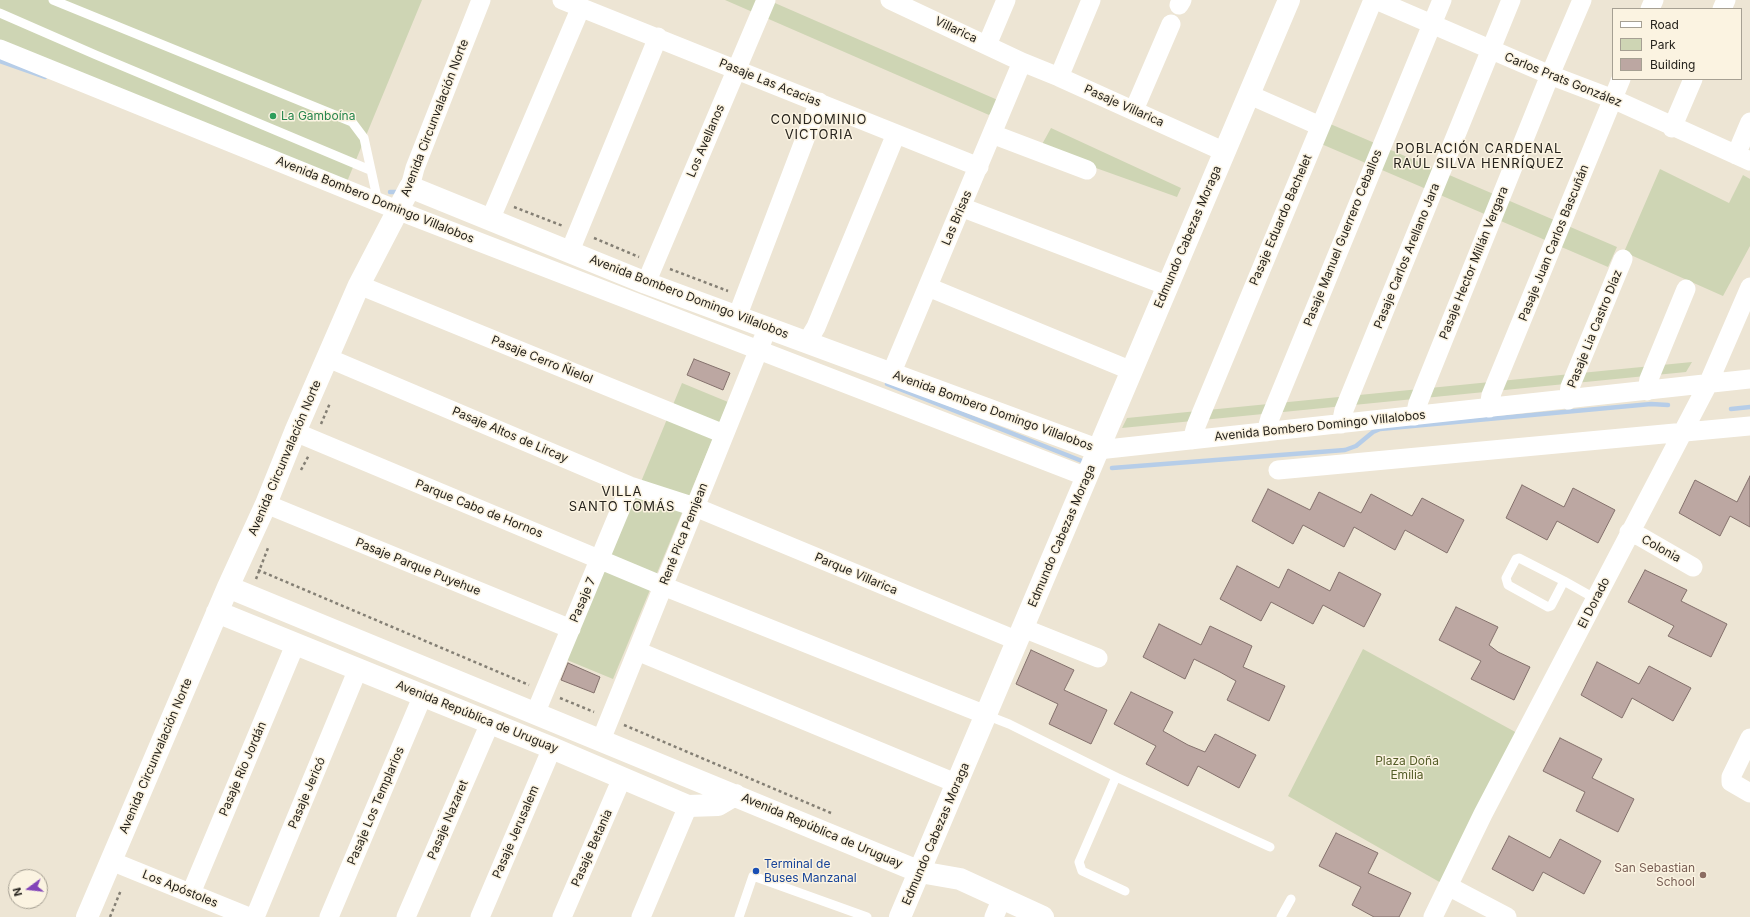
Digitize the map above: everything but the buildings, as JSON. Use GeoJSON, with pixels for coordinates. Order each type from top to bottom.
{"type":"FeatureCollection","features":[{"type":"Feature","properties":{"kind":"street","name":"Avenida Circunvalación Norte"},"geometry":{"type":"LineString","coordinates":[[87,917],[359,285],[410,187],[415,168],[481,0]]}},
{"type":"Feature","properties":{"kind":"street","name":"Pasaje Las Acacias"},"geometry":{"type":"LineString","coordinates":[[562,0],[658,37],[736,70],[979,167]]}},
{"type":"Feature","properties":{"kind":"street","name":"Los Avellanos"},"geometry":{"type":"LineString","coordinates":[[646,283],[766,0]]}},
{"type":"Feature","properties":{"kind":"street","name":"Villarica"},"geometry":{"type":"LineString","coordinates":[[890,0],[911,4],[1022,62]]}},
{"type":"Feature","properties":{"kind":"street"},"geometry":{"type":"LineString","coordinates":[[987,45],[1006,0]]}},
{"type":"Feature","properties":{"kind":"street"},"geometry":{"type":"LineString","coordinates":[[1059,77],[1090,0]]}},
{"type":"Feature","properties":{"kind":"street","name":"Edmundo Cabezas Moraga"},"geometry":{"type":"LineString","coordinates":[[900,917],[958,784],[1020,634],[1250,95],[1289,0]]}},
{"type":"Feature","properties":{"kind":"street","name":"Pasaje Eduardo Bachelet"},"geometry":{"type":"LineString","coordinates":[[1192,440],[1196,426],[1373,0]]}},
{"type":"Feature","properties":{"kind":"street","name":"Carlos Prats González"},"geometry":{"type":"LineString","coordinates":[[1376,0],[1490,50],[1613,99],[1672,128],[1743,158]]}},
{"type":"Feature","properties":{"kind":"street","name":"Pasaje Manuel Guerrero Ceballos"},"geometry":{"type":"LineString","coordinates":[[1266,432],[1270,418],[1442,0]]}},
{"type":"Feature","properties":{"kind":"street","name":"Pasaje Carlos Arellano Jara"},"geometry":{"type":"LineString","coordinates":[[1341,424],[1347,403],[1511,0]]}},
{"type":"Feature","properties":{"kind":"street","name":"Pasaje Hector Millán Vergara"},"geometry":{"type":"LineString","coordinates":[[1415,416],[1418,403],[1550,75],[1582,0]]}},
{"type":"Feature","properties":{"kind":"street"},"geometry":{"type":"LineString","coordinates":[[490,220],[581,7]]}},
{"type":"Feature","properties":{"kind":"street"},"geometry":{"type":"LineString","coordinates":[[1134,110],[1171,24]]}},
{"type":"Feature","properties":{"kind":"street"},"geometry":{"type":"LineString","coordinates":[[570,251],[658,37]]}},
{"type":"Feature","properties":{"kind":"street","name":"Avenida Bombero Domingo Villalobos"},"geometry":{"type":"LineString","coordinates":[[0,49],[398,210],[1087,477]]}},
{"type":"Feature","properties":{"kind":"street","name":"Pasaje Villarica"},"geometry":{"type":"LineString","coordinates":[[1022,62],[1134,110],[1225,152]]}},
{"type":"Feature","properties":{"kind":"street","name":"Las Brisas"},"geometry":{"type":"LineString","coordinates":[[891,374],[1022,62]]}},
{"type":"Feature","properties":{"kind":"street","name":"Pasaje Juan Carlos Bascuñán"},"geometry":{"type":"LineString","coordinates":[[1489,408],[1494,388],[1621,80]]}},
{"type":"Feature","properties":{"kind":"street"},"geometry":{"type":"LineString","coordinates":[[1672,128],[1693,80]]}},
{"type":"Feature","properties":{"kind":"street"},"geometry":{"type":"LineString","coordinates":[[1250,95],[1320,126]]}},
{"type":"Feature","properties":{"kind":"street"},"geometry":{"type":"LineString","coordinates":[[737,317],[819,102]]}},
{"type":"Feature","properties":{"kind":"street"},"geometry":{"type":"LineString","coordinates":[[1743,158],[1750,122]]}},
{"type":"Feature","properties":{"kind":"street"},"geometry":{"type":"LineString","coordinates":[[807,342],[816,327],[896,134]]}},
{"type":"Feature","properties":{"kind":"street"},"geometry":{"type":"LineString","coordinates":[[992,134],[1087,170]]}},
{"type":"Feature","properties":{"kind":"street","name":"Avenida Bombero Domingo Villalobos"},"geometry":{"type":"LineString","coordinates":[[410,187],[646,283],[1098,450],[1750,379]]}},
{"type":"Feature","properties":{"kind":"street"},"geometry":{"type":"LineString","coordinates":[[961,207],[1168,286]]}},
{"type":"Feature","properties":{"kind":"street","name":"Pasaje Lia Castro Díaz"},"geometry":{"type":"LineString","coordinates":[[1568,400],[1570,387],[1623,259]]}},
{"type":"Feature","properties":{"kind":"street","name":"Pasaje Cerro Ñielol"},"geometry":{"type":"LineString","coordinates":[[359,285],[724,434]]}},
{"type":"Feature","properties":{"kind":"street"},"geometry":{"type":"LineString","coordinates":[[928,287],[1132,371]]}},
{"type":"Feature","properties":{"kind":"street","name":"El Dorado"},"geometry":{"type":"LineString","coordinates":[[1433,917],[1483,814],[1629,532],[1708,384],[1750,287]]}},
{"type":"Feature","properties":{"kind":"street"},"geometry":{"type":"LineString","coordinates":[[1647,391],[1649,379],[1686,289]]}},
{"type":"Feature","properties":{"kind":"street","name":"René Pica Pemjean"},"geometry":{"type":"LineString","coordinates":[[601,740],[767,328]]}},
{"type":"Feature","properties":{"kind":"street","name":"Pasaje Altos de Lircay"},"geometry":{"type":"LineString","coordinates":[[328,358],[630,486],[695,507]]}},
{"type":"Feature","properties":{"kind":"street"},"geometry":{"type":"LineString","coordinates":[[1278,470],[1750,426]]}},
{"type":"Feature","properties":{"kind":"street","name":"Parque Cabo de Hornos"},"geometry":{"type":"LineString","coordinates":[[295,432],[663,586],[986,715]]}},
{"type":"Feature","properties":{"kind":"street","name":"Pasaje 7"},"geometry":{"type":"LineString","coordinates":[[535,714],[630,486]]}},
{"type":"Feature","properties":{"kind":"street","name":"Pasaje Parque Puyehue"},"geometry":{"type":"LineString","coordinates":[[266,504],[571,629]]}},
{"type":"Feature","properties":{"kind":"street","name":"Parque Villarica"},"geometry":{"type":"LineString","coordinates":[[695,507],[1020,634],[1098,658]]}},
{"type":"Feature","properties":{"kind":"street","name":"Colonia"},"geometry":{"type":"LineString","coordinates":[[1629,532],[1641,537],[1693,567]]}},
{"type":"Feature","properties":{"kind":"street","name":"Avenida República de Uruguay"},"geometry":{"type":"LineString","coordinates":[[228,587],[920,872],[960,879],[998,908],[1043,917]]}},
{"type":"Feature","properties":{"kind":"street","name":"Avenida República de Uruguay"},"geometry":{"type":"LineString","coordinates":[[217,612],[295,645],[423,695],[552,748],[688,806],[718,805],[735,795]]}},
{"type":"Feature","properties":{"kind":"street","name":"Pasaje Río Jordán"},"geometry":{"type":"LineString","coordinates":[[191,893],[295,645]]}},
{"type":"Feature","properties":{"kind":"street"},"geometry":{"type":"LineString","coordinates":[[637,651],[958,784]]}},
{"type":"Feature","properties":{"kind":"street","name":"Pasaje Jericó"},"geometry":{"type":"LineString","coordinates":[[255,917],[358,669]]}},
{"type":"Feature","properties":{"kind":"street","name":"Pasaje Los Templarios"},"geometry":{"type":"LineString","coordinates":[[329,917],[423,695]]}},
{"type":"Feature","properties":{"kind":"street","name":"Pasaje Nazaret"},"geometry":{"type":"LineString","coordinates":[[406,917],[490,723]]}},
{"type":"Feature","properties":{"kind":"street"},"geometry":{"type":"LineString","coordinates":[[1750,738],[1731,777],[1731,782],[1750,793]]}},
{"type":"Feature","properties":{"kind":"street","name":"Pasaje Jerusalem"},"geometry":{"type":"LineString","coordinates":[[480,917],[552,748]]}},
{"type":"Feature","properties":{"kind":"street","name":"Pasaje Betania"},"geometry":{"type":"LineString","coordinates":[[562,917],[622,778]]}},
{"type":"Feature","properties":{"kind":"street"},"geometry":{"type":"LineString","coordinates":[[641,917],[688,806]]}},
{"type":"Feature","properties":{"kind":"street","name":"Los Apóstoles"},"geometry":{"type":"LineString","coordinates":[[111,861],[249,917]]}},
{"type":"Feature","properties":{"kind":"street"},"geometry":{"type":"LineString","coordinates":[[1448,886],[1507,917]]}},
{"type":"Feature","properties":{"kind":"lane"},"geometry":{"type":"LineString","coordinates":[[53,0],[352,122],[364,138],[370,157],[370,170],[378,197],[378,202]]}},
{"type":"Feature","properties":{"kind":"lane"},"geometry":{"type":"LineString","coordinates":[[0,13],[110,61],[370,170]]}},
{"type":"Feature","properties":{"kind":"lane"},"geometry":{"type":"LineString","coordinates":[[1564,581],[1551,606],[1548,607],[1508,585],[1506,578],[1516,559],[1519,558],[1564,581],[1596,598]]}},
{"type":"Feature","properties":{"kind":"lane"},"geometry":{"type":"LineString","coordinates":[[986,715],[1009,724],[1116,777],[1270,847]]}},
{"type":"Feature","properties":{"kind":"lane"},"geometry":{"type":"LineString","coordinates":[[1116,777],[1079,862],[1082,871],[1125,891]]}},
{"type":"Feature","properties":{"kind":"lane"},"geometry":{"type":"LineString","coordinates":[[739,917],[753,876],[866,917]]}},
{"type":"Feature","properties":{"kind":"lane"},"geometry":{"type":"LineString","coordinates":[[1281,917],[1291,899]]}},
{"type":"Feature","properties":{"kind":"path"},"geometry":{"type":"LineString","coordinates":[[239,562],[833,814]]}},
{"type":"Feature","properties":{"kind":"green space","name":"La Gamboína"},"geometry":{"type":"Polygon","coordinates":[[[0,0],[422,0],[344,189],[0,44],[0,0]]]}},
{"type":"Feature","properties":{"kind":"green space"},"geometry":{"type":"Polygon","coordinates":[[[725,0],[768,0],[1000,101],[989,115],[725,0]]]}},
{"type":"Feature","properties":{"kind":"green space"},"geometry":{"type":"Polygon","coordinates":[[[1328,123],[1617,247],[1608,267],[1319,143],[1328,123]]]}},
{"type":"Feature","properties":{"kind":"green space"},"geometry":{"type":"Polygon","coordinates":[[[1051,128],[1181,188],[1177,197],[1040,148],[1051,128]]]}},
{"type":"Feature","properties":{"kind":"green space"},"geometry":{"type":"Polygon","coordinates":[[[1660,169],[1729,203],[1743,175],[1750,179],[1750,246],[1723,296],[1624,252],[1660,169]]]}},
{"type":"Feature","properties":{"kind":"green space"},"geometry":{"type":"Polygon","coordinates":[[[1692,362],[1686,372],[1122,428],[1127,418],[1692,362]]]}},
{"type":"Feature","properties":{"kind":"green space"},"geometry":{"type":"Polygon","coordinates":[[[682,383],[728,402],[613,679],[567,660],[682,383]]]}},
{"type":"Feature","properties":{"kind":"green space","name":"Plaza Doña Emilia"},"geometry":{"type":"Polygon","coordinates":[[[1363,649],[1519,734],[1443,884],[1288,796],[1363,649]]]}},
{"type":"Feature","properties":{"kind":"waterway"},"geometry":{"type":"LineString","coordinates":[[0,61],[45,77]]}},
{"type":"Feature","properties":{"kind":"waterway"},"geometry":{"type":"LineString","coordinates":[[390,192],[400,192]]}},
{"type":"Feature","properties":{"kind":"waterway"},"geometry":{"type":"LineString","coordinates":[[887,384],[1087,463]]}},
{"type":"Feature","properties":{"kind":"waterway"},"geometry":{"type":"LineString","coordinates":[[1112,468],[1345,450],[1356,446],[1373,432],[1380,429],[1651,404],[1668,405]]}},
{"type":"Feature","properties":{"kind":"waterway"},"geometry":{"type":"LineString","coordinates":[[1731,409],[1750,407]]}},
{"type":"Feature","properties":{"kind":"place","name":"La Gamboína"},"geometry":{"type":"Point","coordinates":[273,116]}},
{"type":"Feature","properties":{"kind":"place","name":"Terminal de Buses Manzanal"},"geometry":{"type":"Point","coordinates":[756,871]}},
{"type":"Feature","properties":{"kind":"place","name":"San Sebastian School"},"geometry":{"type":"Point","coordinates":[1703,875]}},
{"type":"Feature","properties":{"kind":"district","name":"CONDOMINIO VICTORIA"},"geometry":{"type":"Point","coordinates":[819,128]}},
{"type":"Feature","properties":{"kind":"district","name":"POBLACIÓN CARDENAL RAÚL SILVA HENRÍQUEZ"},"geometry":{"type":"Point","coordinates":[1479,156]}},
{"type":"Feature","properties":{"kind":"district","name":"VILLA SANTO TOMÁS"},"geometry":{"type":"Point","coordinates":[622,500]}}]}
